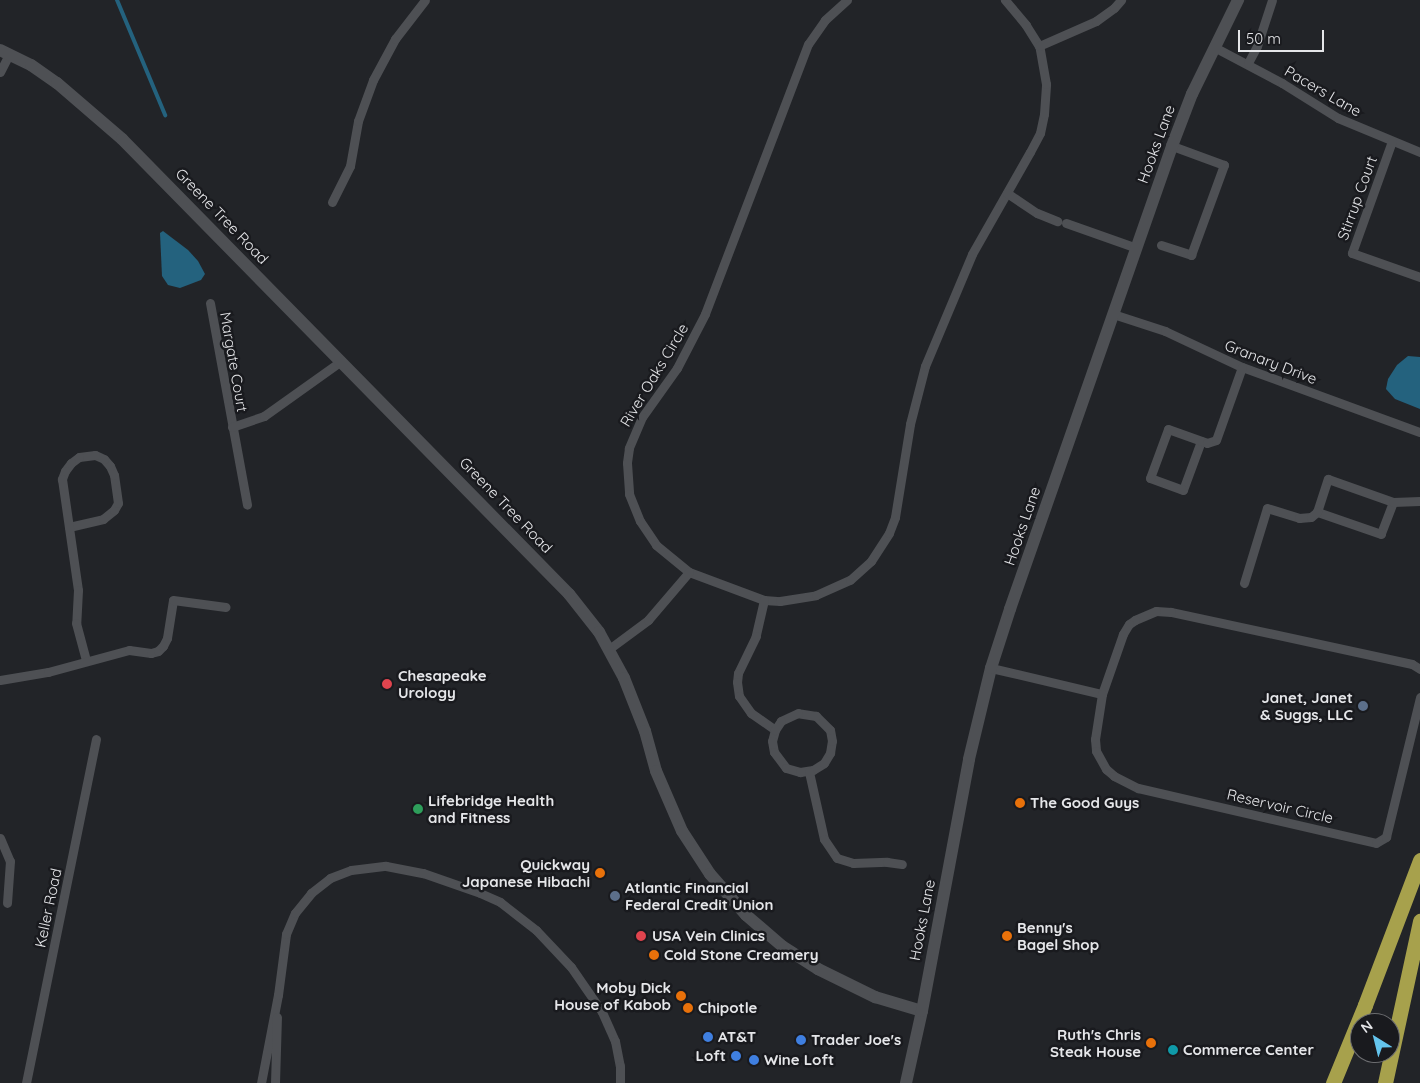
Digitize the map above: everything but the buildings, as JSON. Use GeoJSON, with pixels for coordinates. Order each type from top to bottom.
{"type":"FeatureCollection","features":[{"type":"Feature","properties":{"kind":"highway"},"geometry":{"type":"LineString","coordinates":[[1362,1013],[1420,860]]}},
{"type":"Feature","properties":{"kind":"highway"},"geometry":{"type":"LineString","coordinates":[[1385,1083],[1420,921]]}},
{"type":"Feature","properties":{"kind":"highway"},"geometry":{"type":"LineString","coordinates":[[1333,1083],[1350,1044]]}},
{"type":"Feature","properties":{"kind":"highway"},"geometry":{"type":"LineString","coordinates":[[1337,1083],[1350,1045]]}},
{"type":"Feature","properties":{"kind":"street"},"geometry":{"type":"LineString","coordinates":[[332,202],[350,166],[358,121],[373,80],[395,39],[425,0]]}},
{"type":"Feature","properties":{"kind":"street","name":"River Oaks Circle"},"geometry":{"type":"LineString","coordinates":[[847,0],[825,20],[805,51],[705,314],[677,368],[642,417],[629,448],[627,478],[633,508],[656,545],[689,572],[764,600],[798,599],[830,590],[850,580],[880,550],[895,517],[904,455],[925,366],[972,254],[1040,133],[1044,114],[1046,84],[1039,46],[1026,25],[1005,0]]}},
{"type":"Feature","properties":{"kind":"street"},"geometry":{"type":"LineString","coordinates":[[1039,46],[1096,21],[1110,12],[1121,0]]}},
{"type":"Feature","properties":{"kind":"street","name":"Hooks Lane"},"geometry":{"type":"LineString","coordinates":[[906,1083],[922,1010],[969,759],[991,668],[1172,146],[1192,94],[1238,0]]}},
{"type":"Feature","properties":{"kind":"street"},"geometry":{"type":"LineString","coordinates":[[1248,63],[1257,46],[1272,0]]}},
{"type":"Feature","properties":{"kind":"street","name":"Pacers Lane"},"geometry":{"type":"LineString","coordinates":[[1214,47],[1248,63],[1338,118],[1420,152]]}},
{"type":"Feature","properties":{"kind":"street"},"geometry":{"type":"LineString","coordinates":[[0,72],[5,52]]}},
{"type":"Feature","properties":{"kind":"street","name":"Greene Tree Road"},"geometry":{"type":"LineString","coordinates":[[5,52],[57,83],[116,134],[341,360],[563,588],[590,620],[609,649],[634,698],[656,772],[674,815],[691,846],[722,889],[758,926],[798,958],[868,994],[922,1010]]}},
{"type":"Feature","properties":{"kind":"street","name":"Stirrup Court"},"geometry":{"type":"LineString","coordinates":[[1392,141],[1352,253],[1420,277]]}},
{"type":"Feature","properties":{"kind":"street"},"geometry":{"type":"LineString","coordinates":[[1161,245],[1191,255],[1224,165],[1172,146]]}},
{"type":"Feature","properties":{"kind":"street"},"geometry":{"type":"LineString","coordinates":[[1007,193],[1037,213],[1057,221]]}},
{"type":"Feature","properties":{"kind":"street"},"geometry":{"type":"LineString","coordinates":[[1066,223],[1137,248]]}},
{"type":"Feature","properties":{"kind":"street","name":"Margate Court"},"geometry":{"type":"LineString","coordinates":[[210,303],[247,505]]}},
{"type":"Feature","properties":{"kind":"street","name":"Granary Drive"},"geometry":{"type":"LineString","coordinates":[[1113,314],[1165,331],[1242,367],[1420,432]]}},
{"type":"Feature","properties":{"kind":"street","name":"Margate Court"},"geometry":{"type":"LineString","coordinates":[[232,427],[264,416],[341,360]]}},
{"type":"Feature","properties":{"kind":"street"},"geometry":{"type":"LineString","coordinates":[[1201,441],[1184,490],[1150,478],[1168,429],[1201,441],[1212,443],[1216,440],[1242,367]]}},
{"type":"Feature","properties":{"kind":"street"},"geometry":{"type":"LineString","coordinates":[[69,527],[103,519],[114,510],[118,503],[114,475],[110,466],[104,459],[95,455],[79,457],[65,471],[62,479],[78,590],[76,623],[86,660]]}},
{"type":"Feature","properties":{"kind":"street"},"geometry":{"type":"LineString","coordinates":[[1244,583],[1267,508],[1299,518],[1311,517],[1317,512],[1328,480],[1393,502],[1420,500]]}},
{"type":"Feature","properties":{"kind":"street"},"geometry":{"type":"LineString","coordinates":[[1317,512],[1381,534],[1393,502]]}},
{"type":"Feature","properties":{"kind":"street"},"geometry":{"type":"LineString","coordinates":[[609,649],[648,620],[689,572]]}},
{"type":"Feature","properties":{"kind":"street"},"geometry":{"type":"LineString","coordinates":[[0,680],[48,672],[86,660],[129,650],[151,653],[158,650],[164,646],[173,600],[226,607]]}},
{"type":"Feature","properties":{"kind":"street"},"geometry":{"type":"LineString","coordinates":[[764,600],[756,636],[738,672],[737,688],[743,704],[751,714],[775,730]]}},
{"type":"Feature","properties":{"kind":"street","name":"Reservoir Circle"},"geometry":{"type":"LineString","coordinates":[[1420,669],[1412,664],[1171,612],[1156,611],[1145,614],[1129,624],[1123,634],[1102,694],[1095,739],[1096,751],[1106,769],[1122,782],[1138,788],[1376,843],[1386,837],[1420,697]]}},
{"type":"Feature","properties":{"kind":"street"},"geometry":{"type":"LineString","coordinates":[[991,668],[1102,694]]}},
{"type":"Feature","properties":{"kind":"street"},"geometry":{"type":"LineString","coordinates":[[798,713],[816,716],[826,724],[832,737],[830,753],[820,767],[808,772],[791,770],[780,762],[772,746],[775,730],[781,721],[798,713]]}},
{"type":"Feature","properties":{"kind":"street","name":"Keller Road"},"geometry":{"type":"LineString","coordinates":[[26,1083],[96,739]]}},
{"type":"Feature","properties":{"kind":"street"},"geometry":{"type":"LineString","coordinates":[[808,772],[824,839],[837,858],[853,863],[887,862],[902,864]]}},
{"type":"Feature","properties":{"kind":"street"},"geometry":{"type":"LineString","coordinates":[[0,838],[10,861],[7,903]]}},
{"type":"Feature","properties":{"kind":"street"},"geometry":{"type":"LineString","coordinates":[[261,1083],[278,995],[288,928],[302,903],[320,884],[350,870],[368,866],[386,866],[423,873],[455,883],[500,902],[553,946],[576,973],[609,1025],[618,1055],[620,1083]]}},
{"type":"Feature","properties":{"kind":"street"},"geometry":{"type":"LineString","coordinates":[[275,1083],[278,995]]}},
{"type":"Feature","properties":{"kind":"water"},"geometry":{"type":"Polygon","coordinates":[[[163,231],[188,250],[198,261],[205,274],[201,280],[180,288],[168,285],[162,276],[160,233],[163,231]]]}},
{"type":"Feature","properties":{"kind":"water"},"geometry":{"type":"Polygon","coordinates":[[[1408,356],[1420,357],[1420,409],[1395,399],[1386,389],[1388,379],[1397,365],[1408,356]]]}},
{"type":"Feature","properties":{"kind":"waterway"},"geometry":{"type":"LineString","coordinates":[[117,0],[165,115]]}},
{"type":"Feature","properties":{"kind":"place","name":"Chesapeake Urology"},"geometry":{"type":"Point","coordinates":[387,684]}},
{"type":"Feature","properties":{"kind":"place","name":"Janet, Janet & Suggs, LLC"},"geometry":{"type":"Point","coordinates":[1363,706]}},
{"type":"Feature","properties":{"kind":"place","name":"The Good Guys"},"geometry":{"type":"Point","coordinates":[1020,803]}},
{"type":"Feature","properties":{"kind":"place","name":"Lifebridge Health and Fitness"},"geometry":{"type":"Point","coordinates":[418,809]}},
{"type":"Feature","properties":{"kind":"place","name":"Quickway Japanese Hibachi"},"geometry":{"type":"Point","coordinates":[600,873]}},
{"type":"Feature","properties":{"kind":"place","name":"Atlantic Financial Federal Credit Union"},"geometry":{"type":"Point","coordinates":[615,896]}},
{"type":"Feature","properties":{"kind":"place","name":"USA Vein Clinics"},"geometry":{"type":"Point","coordinates":[641,936]}},
{"type":"Feature","properties":{"kind":"place","name":"Benny's Bagel Shop"},"geometry":{"type":"Point","coordinates":[1007,936]}},
{"type":"Feature","properties":{"kind":"place","name":"Cold Stone Creamery"},"geometry":{"type":"Point","coordinates":[654,955]}},
{"type":"Feature","properties":{"kind":"place","name":"Moby Dick House of Kabob"},"geometry":{"type":"Point","coordinates":[681,996]}},
{"type":"Feature","properties":{"kind":"place","name":"Chipotle"},"geometry":{"type":"Point","coordinates":[688,1008]}},
{"type":"Feature","properties":{"kind":"place","name":"AT&T"},"geometry":{"type":"Point","coordinates":[708,1037]}},
{"type":"Feature","properties":{"kind":"place","name":"Trader Joe's"},"geometry":{"type":"Point","coordinates":[801,1040]}},
{"type":"Feature","properties":{"kind":"place","name":"Ruth's Chris Steak House"},"geometry":{"type":"Point","coordinates":[1151,1043]}},
{"type":"Feature","properties":{"kind":"place","name":"Commerce Center"},"geometry":{"type":"Point","coordinates":[1173,1050]}},
{"type":"Feature","properties":{"kind":"place","name":"Loft"},"geometry":{"type":"Point","coordinates":[736,1056]}},
{"type":"Feature","properties":{"kind":"place","name":"Wine Loft"},"geometry":{"type":"Point","coordinates":[754,1060]}}]}
